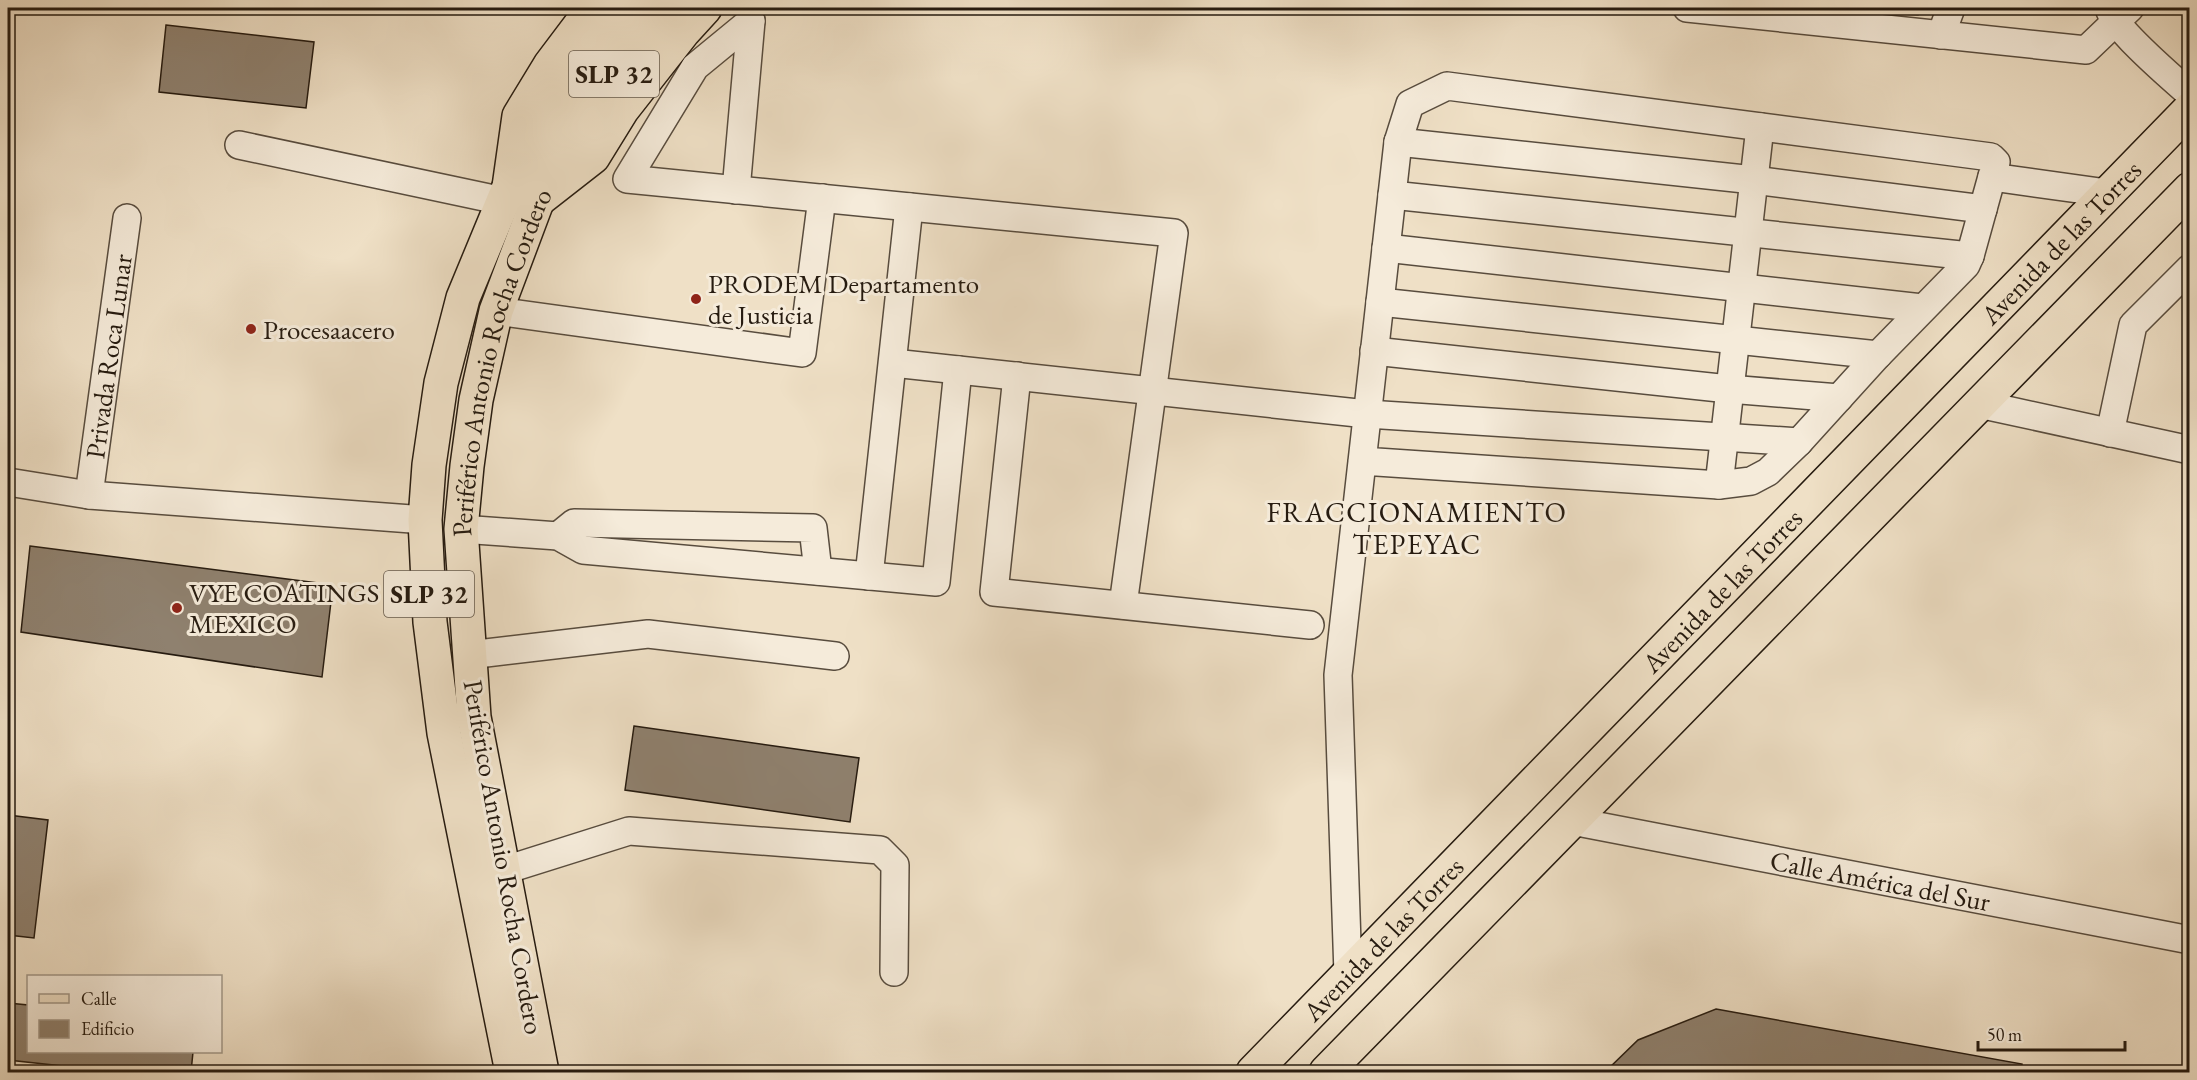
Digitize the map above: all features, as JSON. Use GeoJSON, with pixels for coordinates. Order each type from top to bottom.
{"type":"FeatureCollection","features":[{"type":"Feature","properties":{"kind":"main road"},"geometry":{"type":"LineString","coordinates":[[506,194],[519,116],[550,64],[593,8]]}},
{"type":"Feature","properties":{"kind":"main road","name":"Periférico Antonio Rocha Cordero"},"geometry":{"type":"LineString","coordinates":[[542,1072],[474,717],[461,529],[476,400],[496,311],[537,202],[572,79],[626,8]]}},
{"type":"Feature","properties":{"kind":"main road","name":"Periférico Antonio Rocha Cordero"},"geometry":{"type":"LineString","coordinates":[[512,1072],[444,733],[430,622],[425,520],[429,465],[441,383],[463,298],[506,194],[555,136],[598,95],[665,8]]}},
{"type":"Feature","properties":{"kind":"main road"},"geometry":{"type":"LineString","coordinates":[[537,202],[593,157],[622,110],[705,8]]}},
{"type":"Feature","properties":{"kind":"main road","name":"Avenida de las Torres"},"geometry":{"type":"LineString","coordinates":[[1253,1072],[2190,109]]}},
{"type":"Feature","properties":{"kind":"main road","name":"Avenida de las Torres"},"geometry":{"type":"LineString","coordinates":[[1326,1072],[2190,189]]}},
{"type":"Feature","properties":{"kind":"street"},"geometry":{"type":"LineString","coordinates":[[1687,8],[1808,14],[1941,35],[2086,50],[2118,12],[2165,72],[2190,94]]}},
{"type":"Feature","properties":{"kind":"street"},"geometry":{"type":"LineString","coordinates":[[1941,35],[1951,8]]}},
{"type":"Feature","properties":{"kind":"street"},"geometry":{"type":"LineString","coordinates":[[736,190],[751,21],[695,67],[627,179],[736,190],[822,198],[1174,233],[1123,605]]}},
{"type":"Feature","properties":{"kind":"street"},"geometry":{"type":"LineString","coordinates":[[1348,974],[1338,675],[1374,351],[1398,142],[1410,104],[1447,86],[1991,157],[1996,162],[1966,265],[1922,308],[1799,442],[1760,477],[1751,481],[1719,485],[1362,461]]}},
{"type":"Feature","properties":{"kind":"street"},"geometry":{"type":"LineString","coordinates":[[1719,485],[1760,127]]}},
{"type":"Feature","properties":{"kind":"street"},"geometry":{"type":"LineString","coordinates":[[1398,142],[1754,180],[1983,209]]}},
{"type":"Feature","properties":{"kind":"street"},"geometry":{"type":"LineString","coordinates":[[239,145],[506,194]]}},
{"type":"Feature","properties":{"kind":"street"},"geometry":{"type":"LineString","coordinates":[[1992,177],[2108,194]]}},
{"type":"Feature","properties":{"kind":"street"},"geometry":{"type":"LineString","coordinates":[[1392,195],[1970,256]]}},
{"type":"Feature","properties":{"kind":"street"},"geometry":{"type":"LineString","coordinates":[[496,311],[802,353],[822,198]]}},
{"type":"Feature","properties":{"kind":"street"},"geometry":{"type":"LineString","coordinates":[[869,576],[909,207]]}},
{"type":"Feature","properties":{"kind":"street","name":"Privada Roca Lunar"},"geometry":{"type":"LineString","coordinates":[[89,495],[127,218]]}},
{"type":"Feature","properties":{"kind":"street"},"geometry":{"type":"LineString","coordinates":[[1386,248],[1922,308]]}},
{"type":"Feature","properties":{"kind":"street"},"geometry":{"type":"LineString","coordinates":[[2110,433],[2133,325],[2190,268]]}},
{"type":"Feature","properties":{"kind":"street"},"geometry":{"type":"LineString","coordinates":[[1380,302],[1878,355]]}},
{"type":"Feature","properties":{"kind":"street"},"geometry":{"type":"LineString","coordinates":[[1374,351],[1729,389],[1839,398]]}},
{"type":"Feature","properties":{"kind":"street"},"geometry":{"type":"LineString","coordinates":[[892,363],[1367,414],[1799,442]]}},
{"type":"Feature","properties":{"kind":"street"},"geometry":{"type":"LineString","coordinates":[[461,529],[558,536],[582,550],[936,582],[958,370]]}},
{"type":"Feature","properties":{"kind":"street"},"geometry":{"type":"LineString","coordinates":[[1017,376],[994,592],[1310,625]]}},
{"type":"Feature","properties":{"kind":"street"},"geometry":{"type":"LineString","coordinates":[[1979,404],[2190,450]]}},
{"type":"Feature","properties":{"kind":"street"},"geometry":{"type":"LineString","coordinates":[[8,482],[89,495],[425,520]]}},
{"type":"Feature","properties":{"kind":"street"},"geometry":{"type":"LineString","coordinates":[[558,536],[574,523],[813,528],[818,571]]}},
{"type":"Feature","properties":{"kind":"street"},"geometry":{"type":"LineString","coordinates":[[469,655],[648,633],[835,656]]}},
{"type":"Feature","properties":{"kind":"street","name":"Calle América del Sur"},"geometry":{"type":"LineString","coordinates":[[1572,821],[2190,940]]}},
{"type":"Feature","properties":{"kind":"street"},"geometry":{"type":"LineString","coordinates":[[502,871],[629,831],[880,850],[895,865],[894,972]]}},
{"type":"Feature","properties":{"kind":"shaded area"},"geometry":{"type":"Polygon","coordinates":[[[1833,8],[1925,8],[1918,15],[1833,8]]]}},
{"type":"Feature","properties":{"kind":"building"},"geometry":{"type":"Polygon","coordinates":[[[166,25],[314,42],[306,108],[159,92],[166,25]]]}},
{"type":"Feature","properties":{"kind":"building","name":"VYE COATINGS MEXICO"},"geometry":{"type":"Polygon","coordinates":[[[30,546],[333,585],[322,677],[21,632],[30,546]]]}},
{"type":"Feature","properties":{"kind":"building"},"geometry":{"type":"Polygon","coordinates":[[[634,726],[859,758],[850,822],[625,790],[634,726]]]}},
{"type":"Feature","properties":{"kind":"building"},"geometry":{"type":"Polygon","coordinates":[[[8,815],[48,820],[34,938],[8,935],[8,815]]]}},
{"type":"Feature","properties":{"kind":"building"},"geometry":{"type":"Polygon","coordinates":[[[8,1003],[27,1005],[27,1053],[193,1053],[191,1072],[118,1072],[8,1060],[8,1003]]]}},
{"type":"Feature","properties":{"kind":"building"},"geometry":{"type":"Polygon","coordinates":[[[1716,1009],[2022,1064],[2021,1072],[1605,1072],[1638,1040],[1716,1009]]]}},
{"type":"Feature","properties":{"kind":"place","name":"PRODEM Departamento de Justicia"},"geometry":{"type":"Point","coordinates":[696,299]}},
{"type":"Feature","properties":{"kind":"place","name":"Procesaacero"},"geometry":{"type":"Point","coordinates":[251,329]}},
{"type":"Feature","properties":{"kind":"place","name":"VYE COATINGS MEXICO"},"geometry":{"type":"Point","coordinates":[177,608]}},
{"type":"Feature","properties":{"kind":"district","name":"FRACCIONAMIENTO TEPEYAC"},"geometry":{"type":"Point","coordinates":[1417,528]}}]}
